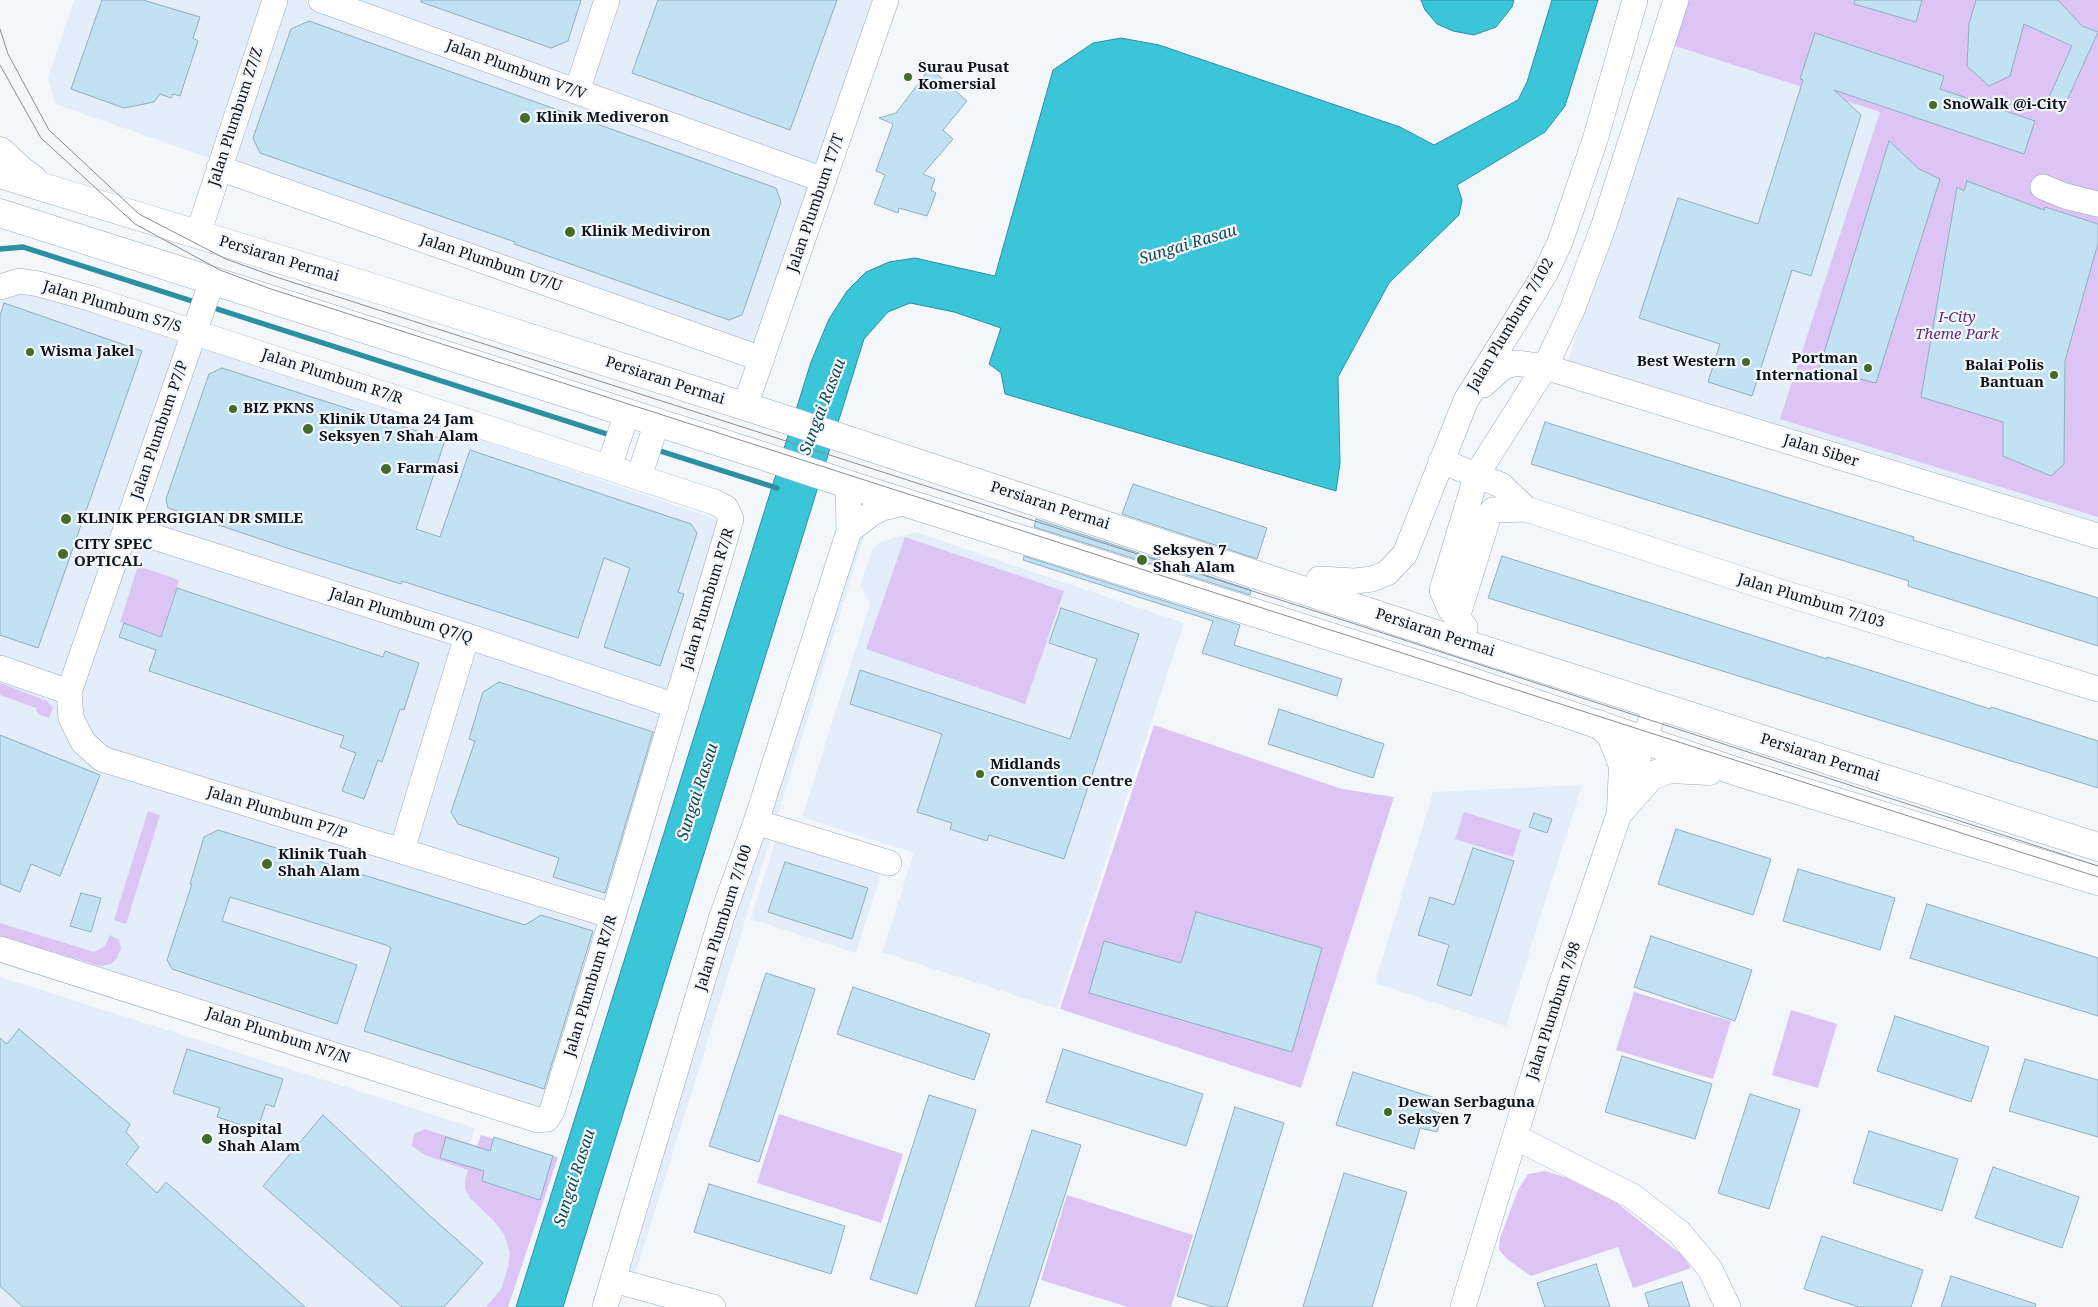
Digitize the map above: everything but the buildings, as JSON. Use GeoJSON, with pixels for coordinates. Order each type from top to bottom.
{"type":"FeatureCollection","features":[{"type":"Feature","properties":{"kind":"main road"},"geometry":{"type":"LineString","coordinates":[[0,151],[22,172],[50,190]]}},
{"type":"Feature","properties":{"kind":"main road","name":"Persiaran Permai"},"geometry":{"type":"LineString","coordinates":[[0,174],[198,234],[756,409],[864,445],[1466,632],[1539,667],[2098,847]]}},
{"type":"Feature","properties":{"kind":"main road"},"geometry":{"type":"LineString","coordinates":[[0,213],[1599,724],[1648,728],[1763,753],[1801,752]]}},
{"type":"Feature","properties":{"kind":"main road"},"geometry":{"type":"LineString","coordinates":[[0,224],[34,224]]}},
{"type":"Feature","properties":{"kind":"main road"},"geometry":{"type":"LineString","coordinates":[[864,445],[974,465],[1319,579],[1466,632],[1533,678],[1648,728],[1740,773],[2098,881]]}},
{"type":"Feature","properties":{"kind":"main road"},"geometry":{"type":"LineString","coordinates":[[1599,724],[1611,736],[1623,766],[1621,810]]}},
{"type":"Feature","properties":{"kind":"main road"},"geometry":{"type":"LineString","coordinates":[[1621,810],[1651,776],[1670,769],[1740,773]]}},
{"type":"Feature","properties":{"kind":"street","name":"Jalan Plumbum Z7/Z"},"geometry":{"type":"LineString","coordinates":[[198,234],[275,0]]}},
{"type":"Feature","properties":{"kind":"street","name":"Jalan Plumbum V7/V"},"geometry":{"type":"LineString","coordinates":[[322,0],[824,180]]}},
{"type":"Feature","properties":{"kind":"street"},"geometry":{"type":"LineString","coordinates":[[577,91],[607,0]]}},
{"type":"Feature","properties":{"kind":"street","name":"Jalan Plumbum T7/T"},"geometry":{"type":"LineString","coordinates":[[756,409],[762,359],[886,0]]}},
{"type":"Feature","properties":{"kind":"street","name":"Jalan Plumbum 7/102"},"geometry":{"type":"LineString","coordinates":[[1319,579],[1355,581],[1372,579],[1386,573],[1397,565],[1405,554],[1466,400],[1546,272],[1560,242],[1595,140],[1636,0]]}},
{"type":"Feature","properties":{"kind":"street"},"geometry":{"type":"LineString","coordinates":[[1466,632],[1448,604],[1442,590],[1477,474],[1545,368],[1572,310],[1604,225],[1676,0]]}},
{"type":"Feature","properties":{"kind":"street","name":"Jalan Plumbum U7/U"},"geometry":{"type":"LineString","coordinates":[[220,168],[762,359]]}},
{"type":"Feature","properties":{"kind":"street"},"geometry":{"type":"LineString","coordinates":[[2042,187],[2065,196],[2098,204]]}},
{"type":"Feature","properties":{"kind":"street","name":"Jalan Plumbum S7/S"},"geometry":{"type":"LineString","coordinates":[[0,286],[20,281],[39,284],[89,298],[194,333]]}},
{"type":"Feature","properties":{"kind":"street","name":"Jalan Plumbum P7/P"},"geometry":{"type":"LineString","coordinates":[[212,281],[69,692],[71,718],[83,742],[102,759],[613,916]]}},
{"type":"Feature","properties":{"kind":"street","name":"Jalan Plumbum R7/R"},"geometry":{"type":"LineString","coordinates":[[194,333],[609,467],[714,502],[726,508],[731,520],[613,916],[552,1111]]}},
{"type":"Feature","properties":{"kind":"street","name":"Jalan Siber"},"geometry":{"type":"LineString","coordinates":[[1466,400],[1503,368],[1516,363],[1545,368],[2098,536]]}},
{"type":"Feature","properties":{"kind":"street"},"geometry":{"type":"LineString","coordinates":[[609,467],[627,413]]}},
{"type":"Feature","properties":{"kind":"street"},"geometry":{"type":"LineString","coordinates":[[639,477],[657,422]]}},
{"type":"Feature","properties":{"kind":"street"},"geometry":{"type":"LineString","coordinates":[[1441,461],[1501,485],[1526,509]]}},
{"type":"Feature","properties":{"kind":"street","name":"Jalan Plumbum 7/100"},"geometry":{"type":"LineString","coordinates":[[604,1307],[722,916],[756,822],[849,531],[844,483]]}},
{"type":"Feature","properties":{"kind":"street"},"geometry":{"type":"LineString","coordinates":[[849,531],[872,513],[882,508],[907,502]]}},
{"type":"Feature","properties":{"kind":"street"},"geometry":{"type":"LineString","coordinates":[[1466,632],[1489,515],[1493,510],[1526,509]]}},
{"type":"Feature","properties":{"kind":"street","name":"Jalan Plumbum 7/103"},"geometry":{"type":"LineString","coordinates":[[1526,509],[1787,594],[2098,689]]}},
{"type":"Feature","properties":{"kind":"street","name":"Jalan Plumbum Q7/Q"},"geometry":{"type":"LineString","coordinates":[[126,528],[467,636],[676,706]]}},
{"type":"Feature","properties":{"kind":"street"},"geometry":{"type":"LineString","coordinates":[[402,850],[467,636]]}},
{"type":"Feature","properties":{"kind":"street"},"geometry":{"type":"LineString","coordinates":[[0,668],[69,692]]}},
{"type":"Feature","properties":{"kind":"street","name":"Jalan Plumbum 7/98"},"geometry":{"type":"LineString","coordinates":[[1463,1307],[1561,985],[1648,728]]}},
{"type":"Feature","properties":{"kind":"street"},"geometry":{"type":"LineString","coordinates":[[756,822],[888,864]]}},
{"type":"Feature","properties":{"kind":"street","name":"Jalan Plumbum N7/N"},"geometry":{"type":"LineString","coordinates":[[0,948],[538,1120],[547,1119],[552,1111]]}},
{"type":"Feature","properties":{"kind":"street"},"geometry":{"type":"LineString","coordinates":[[1515,1137],[1632,1196],[1679,1232],[1710,1269],[1728,1307]]}},
{"type":"Feature","properties":{"kind":"street"},"geometry":{"type":"LineString","coordinates":[[613,1280],[713,1307]]}},
{"type":"Feature","properties":{"kind":"shaded area"},"geometry":{"type":"Polygon","coordinates":[[[74,0],[877,0],[757,349],[55,104],[48,77],[74,0]]]}},
{"type":"Feature","properties":{"kind":"shaded area","name":"I-City Theme Park"},"geometry":{"type":"Polygon","coordinates":[[[1686,0],[2098,0],[2098,530],[1567,364],[1686,0]]]}},
{"type":"Feature","properties":{"kind":"shaded area"},"geometry":{"type":"Polygon","coordinates":[[[43,292],[724,522],[665,722],[538,1112],[0,941],[0,296],[5,293],[43,292]]]}},
{"type":"Feature","properties":{"kind":"shaded area"},"geometry":{"type":"Polygon","coordinates":[[[837,530],[864,537],[635,1275],[605,1264],[837,530]]]}},
{"type":"Feature","properties":{"kind":"shaded area"},"geometry":{"type":"Polygon","coordinates":[[[915,532],[1184,623],[1057,1009],[882,952],[914,853],[802,817],[870,604],[860,586],[872,549],[880,542],[915,532]]]}},
{"type":"Feature","properties":{"kind":"shaded area"},"geometry":{"type":"Polygon","coordinates":[[[1582,785],[1506,1026],[1375,983],[1433,792],[1582,785]]]}},
{"type":"Feature","properties":{"kind":"shaded area"},"geometry":{"type":"Polygon","coordinates":[[[777,835],[882,870],[856,953],[751,919],[777,835]]]}},
{"type":"Feature","properties":{"kind":"shaded area","name":"Hospital Shah Alam"},"geometry":{"type":"Polygon","coordinates":[[[0,977],[475,1128],[470,1143],[425,1129],[425,1155],[469,1170],[465,1180],[465,1189],[470,1198],[493,1220],[504,1234],[510,1253],[508,1268],[501,1289],[486,1307],[0,1307],[0,977]]]}},
{"type":"Feature","properties":{"kind":"green space","name":"I-City Theme Park"},"geometry":{"type":"Polygon","coordinates":[[[1687,0],[2098,0],[2098,517],[1780,419],[1880,112],[1672,45],[1687,0]]]}},
{"type":"Feature","properties":{"kind":"green space"},"geometry":{"type":"Polygon","coordinates":[[[905,537],[1064,591],[1025,704],[866,649],[905,537]]]}},
{"type":"Feature","properties":{"kind":"green space"},"geometry":{"type":"Polygon","coordinates":[[[138,566],[179,580],[161,636],[120,622],[138,566]]]}},
{"type":"Feature","properties":{"kind":"green space"},"geometry":{"type":"Polygon","coordinates":[[[0,683],[47,701],[53,708],[49,718],[38,714],[36,708],[0,695],[0,683]]]}},
{"type":"Feature","properties":{"kind":"green space"},"geometry":{"type":"Polygon","coordinates":[[[1154,725],[1342,789],[1394,797],[1301,1088],[1060,1009],[1154,725]]]}},
{"type":"Feature","properties":{"kind":"green space"},"geometry":{"type":"Polygon","coordinates":[[[148,811],[160,815],[126,924],[114,920],[148,811]]]}},
{"type":"Feature","properties":{"kind":"green space"},"geometry":{"type":"Polygon","coordinates":[[[1464,812],[1521,830],[1513,857],[1455,839],[1464,812]]]}},
{"type":"Feature","properties":{"kind":"green space"},"geometry":{"type":"Polygon","coordinates":[[[0,923],[94,952],[105,946],[110,935],[119,940],[121,948],[117,958],[111,964],[100,966],[0,936],[0,923]]]}},
{"type":"Feature","properties":{"kind":"green space"},"geometry":{"type":"Polygon","coordinates":[[[1634,992],[1731,1021],[1713,1079],[1616,1050],[1634,992]]]}},
{"type":"Feature","properties":{"kind":"green space"},"geometry":{"type":"Polygon","coordinates":[[[1791,1010],[1837,1024],[1818,1088],[1772,1075],[1791,1010]]]}},
{"type":"Feature","properties":{"kind":"green space"},"geometry":{"type":"Polygon","coordinates":[[[779,1114],[903,1154],[881,1223],[757,1183],[779,1114]]]}},
{"type":"Feature","properties":{"kind":"green space"},"geometry":{"type":"Polygon","coordinates":[[[425,1129],[477,1146],[481,1135],[558,1157],[508,1307],[486,1307],[501,1289],[508,1268],[510,1253],[504,1234],[493,1220],[470,1198],[465,1189],[468,1170],[425,1155],[412,1146],[414,1134],[425,1129]]]}},
{"type":"Feature","properties":{"kind":"green space"},"geometry":{"type":"Polygon","coordinates":[[[1545,1171],[1567,1178],[1617,1203],[1682,1255],[1691,1268],[1633,1288],[1618,1247],[1531,1276],[1507,1259],[1499,1250],[1500,1238],[1518,1190],[1528,1174],[1545,1171]]]}},
{"type":"Feature","properties":{"kind":"green space"},"geometry":{"type":"Polygon","coordinates":[[[1067,1195],[1193,1235],[1171,1307],[1128,1307],[1041,1280],[1067,1195]]]}},
{"type":"Feature","properties":{"kind":"water"},"geometry":{"type":"Polygon","coordinates":[[[1421,0],[1514,0],[1512,7],[1496,27],[1474,35],[1453,31],[1437,24],[1425,10],[1421,0]]]}},
{"type":"Feature","properties":{"kind":"water","name":"Sungai Rasau"},"geometry":{"type":"Polygon","coordinates":[[[1552,0],[1598,0],[1565,106],[1545,132],[1457,185],[1462,200],[1459,215],[1389,283],[1338,377],[1340,463],[1336,491],[1005,394],[1001,373],[989,364],[1001,328],[954,312],[910,303],[888,312],[864,339],[563,1307],[516,1307],[811,362],[829,319],[847,291],[866,272],[889,262],[915,258],[995,276],[1053,70],[1093,43],[1121,38],[1159,45],[1400,127],[1434,145],[1518,100],[1527,82],[1552,0]]]}},
{"type":"Feature","properties":{"kind":"waterway"},"geometry":{"type":"LineString","coordinates":[[0,249],[23,247],[192,301]]}},
{"type":"Feature","properties":{"kind":"waterway"},"geometry":{"type":"LineString","coordinates":[[214,308],[610,435]]}},
{"type":"Feature","properties":{"kind":"waterway"},"geometry":{"type":"LineString","coordinates":[[657,450],[777,488]]}},
{"type":"Feature","properties":{"kind":"tram line"},"geometry":{"type":"LineString","coordinates":[[0,29],[8,54],[49,130],[139,214],[226,259],[276,277],[1349,622],[2098,866]]}},
{"type":"Feature","properties":{"kind":"tram line"},"geometry":{"type":"LineString","coordinates":[[0,65],[41,138],[135,224],[220,270],[271,289],[2098,877]]}},
{"type":"Feature","properties":{"kind":"place","name":"Surau Pusat Komersial"},"geometry":{"type":"Point","coordinates":[908,77]}},
{"type":"Feature","properties":{"kind":"place","name":"SnoWalk @i-City"},"geometry":{"type":"Point","coordinates":[1933,105]}},
{"type":"Feature","properties":{"kind":"place","name":"Klinik Mediveron"},"geometry":{"type":"Point","coordinates":[525,118]}},
{"type":"Feature","properties":{"kind":"place","name":"Klinik Mediviron"},"geometry":{"type":"Point","coordinates":[570,232]}},
{"type":"Feature","properties":{"kind":"place","name":"Wisma Jakel"},"geometry":{"type":"Point","coordinates":[30,352]}},
{"type":"Feature","properties":{"kind":"place","name":"Best Western"},"geometry":{"type":"Point","coordinates":[1746,362]}},
{"type":"Feature","properties":{"kind":"place","name":"Portman International"},"geometry":{"type":"Point","coordinates":[1868,368]}},
{"type":"Feature","properties":{"kind":"place","name":"Balai Polis Bantuan"},"geometry":{"type":"Point","coordinates":[2054,375]}},
{"type":"Feature","properties":{"kind":"place","name":"BIZ PKNS"},"geometry":{"type":"Point","coordinates":[233,409]}},
{"type":"Feature","properties":{"kind":"place","name":"Klinik Utama 24 Jam Seksyen 7 Shah Alam"},"geometry":{"type":"Point","coordinates":[308,429]}},
{"type":"Feature","properties":{"kind":"place","name":"Farmasi"},"geometry":{"type":"Point","coordinates":[386,469]}},
{"type":"Feature","properties":{"kind":"place","name":"KLINIK PERGIGIAN DR SMILE"},"geometry":{"type":"Point","coordinates":[66,519]}},
{"type":"Feature","properties":{"kind":"place","name":"CITY SPEC OPTICAL"},"geometry":{"type":"Point","coordinates":[63,554]}},
{"type":"Feature","properties":{"kind":"place","name":"Seksyen 7 Shah Alam"},"geometry":{"type":"Point","coordinates":[1142,560]}},
{"type":"Feature","properties":{"kind":"place","name":"Midlands Convention Centre"},"geometry":{"type":"Point","coordinates":[980,774]}},
{"type":"Feature","properties":{"kind":"place","name":"Klinik Tuah Shah Alam"},"geometry":{"type":"Point","coordinates":[267,864]}},
{"type":"Feature","properties":{"kind":"place","name":"Dewan Serbaguna Seksyen 7"},"geometry":{"type":"Point","coordinates":[1388,1112]}},
{"type":"Feature","properties":{"kind":"place","name":"Hospital Shah Alam"},"geometry":{"type":"Point","coordinates":[207,1139]}}]}
